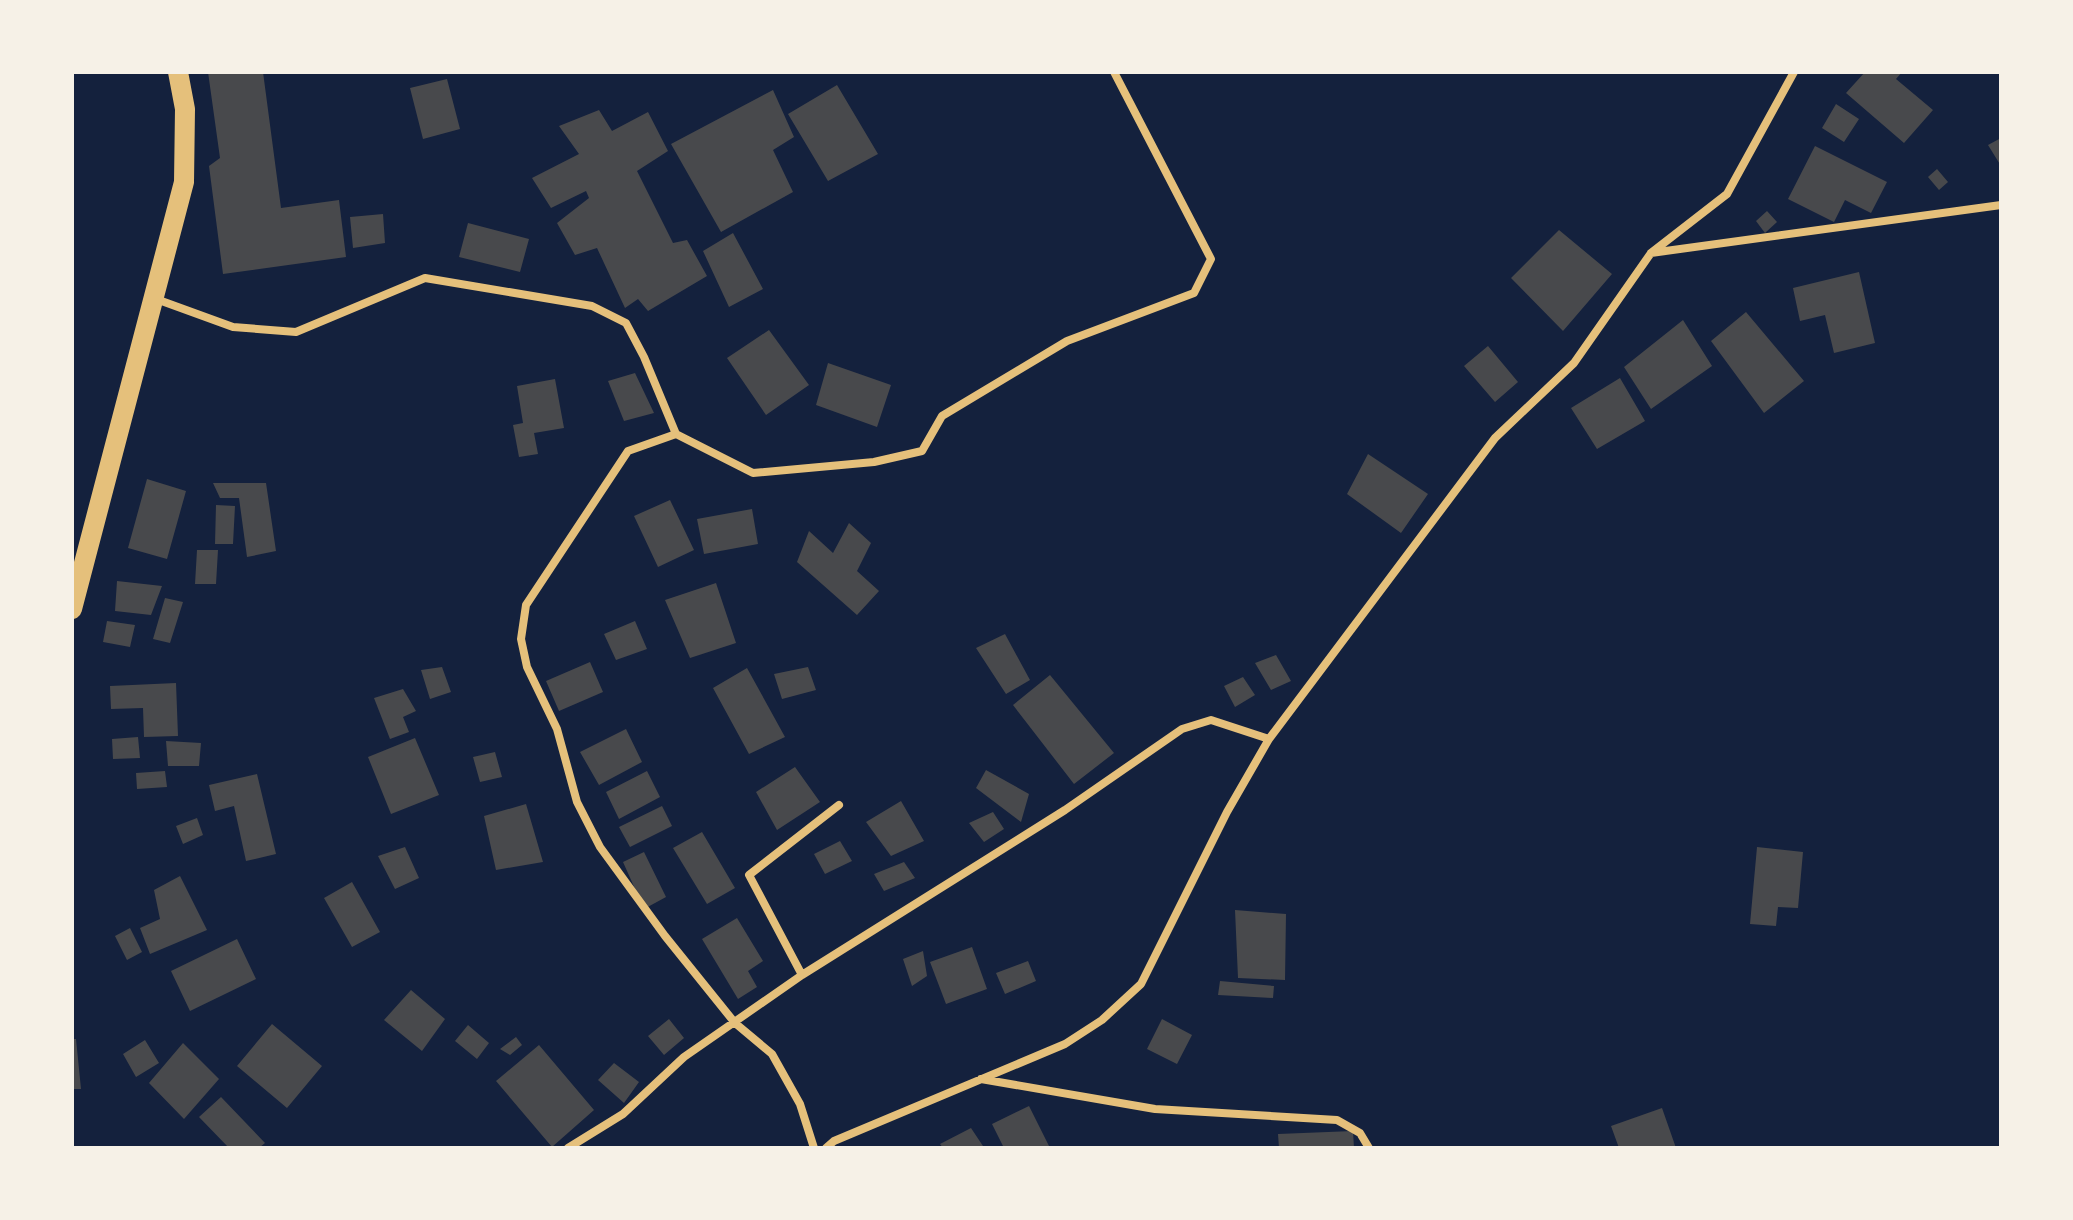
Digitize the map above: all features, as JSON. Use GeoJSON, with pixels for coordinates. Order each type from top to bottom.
{"type":"FeatureCollection","features":[{"type":"Feature","properties":{"kind":"main road"},"geometry":{"type":"LineString","coordinates":[[72,609],[184,182],[185,109],[178,72]]}},
{"type":"Feature","properties":{"kind":"street"},"geometry":{"type":"LineString","coordinates":[[155,299],[233,327],[296,332],[425,278],[592,306],[626,323],[644,357],[676,434],[753,473],[874,462],[922,451],[942,416],[1067,341],[1194,293],[1211,259],[1114,72]]}},
{"type":"Feature","properties":{"kind":"street"},"geometry":{"type":"LineString","coordinates":[[826,1148],[834,1141],[1065,1044],[1102,1020],[1141,984],[1227,812],[1269,739],[1495,438],[1574,363],[1651,253],[1727,194],[1794,72]]}},
{"type":"Feature","properties":{"kind":"street"},"geometry":{"type":"LineString","coordinates":[[1651,253],[2001,205]]}},
{"type":"Feature","properties":{"kind":"street"},"geometry":{"type":"LineString","coordinates":[[676,434],[628,451],[526,605],[521,639],[527,667],[557,729],[577,802],[600,847],[665,936],[735,1023],[772,1054],[800,1104],[814,1148]]}},
{"type":"Feature","properties":{"kind":"street"},"geometry":{"type":"LineString","coordinates":[[568,1148],[623,1114],[684,1057],[802,975],[1065,810],[1182,729],[1211,720],[1269,739]]}},
{"type":"Feature","properties":{"kind":"street"},"geometry":{"type":"LineString","coordinates":[[802,975],[749,875],[839,805]]}},
{"type":"Feature","properties":{"kind":"street"},"geometry":{"type":"LineString","coordinates":[[981,1079],[1155,1109],[1337,1120],[1360,1133],[1369,1148]]}},
{"type":"Feature","properties":{"kind":"building"},"geometry":{"type":"Polygon","coordinates":[[[208,72],[263,72],[281,208],[339,200],[346,257],[223,274],[209,166],[220,158],[208,72]]]}},
{"type":"Feature","properties":{"kind":"building"},"geometry":{"type":"Polygon","coordinates":[[[1865,72],[1902,72],[1896,79],[1933,110],[1904,143],[1846,93],[1865,72]]]}},
{"type":"Feature","properties":{"kind":"building"},"geometry":{"type":"Polygon","coordinates":[[[447,79],[460,129],[423,139],[410,88],[447,79]]]}},
{"type":"Feature","properties":{"kind":"building"},"geometry":{"type":"Polygon","coordinates":[[[837,85],[878,154],[828,181],[788,114],[837,85]]]}},
{"type":"Feature","properties":{"kind":"building"},"geometry":{"type":"Polygon","coordinates":[[[773,90],[794,137],[773,150],[793,192],[721,232],[671,144],[773,90]]]}},
{"type":"Feature","properties":{"kind":"building"},"geometry":{"type":"Polygon","coordinates":[[[1836,104],[1859,119],[1844,142],[1822,128],[1836,104]]]}},
{"type":"Feature","properties":{"kind":"building"},"geometry":{"type":"Polygon","coordinates":[[[599,110],[612,131],[648,112],[668,151],[637,171],[673,243],[687,240],[707,276],[648,311],[638,299],[625,308],[597,248],[575,255],[557,223],[589,198],[586,191],[551,208],[532,178],[579,154],[559,126],[599,110]]]}},
{"type":"Feature","properties":{"kind":"building"},"geometry":{"type":"Polygon","coordinates":[[[2001,138],[2001,166],[1988,145],[2001,138]]]}},
{"type":"Feature","properties":{"kind":"building"},"geometry":{"type":"Polygon","coordinates":[[[1815,146],[1887,182],[1871,213],[1845,200],[1834,222],[1788,199],[1815,146]]]}},
{"type":"Feature","properties":{"kind":"building"},"geometry":{"type":"Polygon","coordinates":[[[1937,169],[1948,182],[1939,190],[1928,177],[1937,169]]]}},
{"type":"Feature","properties":{"kind":"building"},"geometry":{"type":"Polygon","coordinates":[[[1767,211],[1777,222],[1765,233],[1756,221],[1767,211]]]}},
{"type":"Feature","properties":{"kind":"building"},"geometry":{"type":"Polygon","coordinates":[[[383,214],[385,243],[353,248],[350,217],[383,214]]]}},
{"type":"Feature","properties":{"kind":"building"},"geometry":{"type":"Polygon","coordinates":[[[468,223],[529,239],[520,272],[459,257],[468,223]]]}},
{"type":"Feature","properties":{"kind":"building"},"geometry":{"type":"Polygon","coordinates":[[[1559,230],[1612,274],[1563,331],[1511,278],[1559,230]]]}},
{"type":"Feature","properties":{"kind":"building"},"geometry":{"type":"Polygon","coordinates":[[[733,233],[763,289],[729,307],[703,251],[733,233]]]}},
{"type":"Feature","properties":{"kind":"building"},"geometry":{"type":"Polygon","coordinates":[[[1859,272],[1875,343],[1834,353],[1825,315],[1800,321],[1793,288],[1859,272]]]}},
{"type":"Feature","properties":{"kind":"building"},"geometry":{"type":"Polygon","coordinates":[[[1746,312],[1804,381],[1764,413],[1711,341],[1746,312]]]}},
{"type":"Feature","properties":{"kind":"building"},"geometry":{"type":"Polygon","coordinates":[[[1683,320],[1712,366],[1651,409],[1624,367],[1683,320]]]}},
{"type":"Feature","properties":{"kind":"building"},"geometry":{"type":"Polygon","coordinates":[[[769,330],[809,385],[766,415],[727,358],[769,330]]]}},
{"type":"Feature","properties":{"kind":"building"},"geometry":{"type":"Polygon","coordinates":[[[1488,346],[1518,382],[1495,402],[1464,366],[1488,346]]]}},
{"type":"Feature","properties":{"kind":"building"},"geometry":{"type":"Polygon","coordinates":[[[828,363],[891,385],[877,427],[816,405],[828,363]]]}},
{"type":"Feature","properties":{"kind":"building"},"geometry":{"type":"Polygon","coordinates":[[[635,373],[654,413],[624,421],[608,381],[635,373]]]}},
{"type":"Feature","properties":{"kind":"building"},"geometry":{"type":"Polygon","coordinates":[[[1620,378],[1645,421],[1597,449],[1571,408],[1620,378]]]}},
{"type":"Feature","properties":{"kind":"building"},"geometry":{"type":"Polygon","coordinates":[[[555,379],[564,428],[534,433],[538,454],[519,457],[513,425],[523,423],[517,386],[555,379]]]}},
{"type":"Feature","properties":{"kind":"building"},"geometry":{"type":"Polygon","coordinates":[[[1368,454],[1428,494],[1401,533],[1347,494],[1368,454]]]}},
{"type":"Feature","properties":{"kind":"building"},"geometry":{"type":"Polygon","coordinates":[[[147,479],[186,491],[167,559],[128,548],[147,479]]]}},
{"type":"Feature","properties":{"kind":"building"},"geometry":{"type":"Polygon","coordinates":[[[213,483],[266,483],[276,551],[247,557],[239,498],[220,498],[213,483]]]}},
{"type":"Feature","properties":{"kind":"building"},"geometry":{"type":"Polygon","coordinates":[[[670,500],[694,550],[658,567],[634,516],[670,500]]]}},
{"type":"Feature","properties":{"kind":"building"},"geometry":{"type":"Polygon","coordinates":[[[216,505],[235,506],[233,544],[215,544],[216,505]]]}},
{"type":"Feature","properties":{"kind":"building"},"geometry":{"type":"Polygon","coordinates":[[[752,509],[758,544],[704,554],[697,519],[752,509]]]}},
{"type":"Feature","properties":{"kind":"building"},"geometry":{"type":"Polygon","coordinates":[[[849,523],[871,543],[857,571],[879,591],[857,615],[797,562],[809,531],[833,553],[849,523]]]}},
{"type":"Feature","properties":{"kind":"building"},"geometry":{"type":"Polygon","coordinates":[[[197,550],[218,550],[216,584],[195,584],[197,550]]]}},
{"type":"Feature","properties":{"kind":"building"},"geometry":{"type":"Polygon","coordinates":[[[117,581],[162,586],[151,615],[115,611],[117,581]]]}},
{"type":"Feature","properties":{"kind":"building"},"geometry":{"type":"Polygon","coordinates":[[[716,583],[736,643],[690,658],[665,600],[716,583]]]}},
{"type":"Feature","properties":{"kind":"building"},"geometry":{"type":"Polygon","coordinates":[[[165,598],[183,602],[170,643],[153,639],[165,598]]]}},
{"type":"Feature","properties":{"kind":"building"},"geometry":{"type":"Polygon","coordinates":[[[107,621],[135,625],[130,647],[103,642],[107,621]]]}},
{"type":"Feature","properties":{"kind":"building"},"geometry":{"type":"Polygon","coordinates":[[[635,621],[647,649],[616,660],[604,634],[635,621]]]}},
{"type":"Feature","properties":{"kind":"building"},"geometry":{"type":"Polygon","coordinates":[[[1005,634],[1030,680],[1006,694],[976,648],[1005,634]]]}},
{"type":"Feature","properties":{"kind":"building"},"geometry":{"type":"Polygon","coordinates":[[[1276,655],[1291,681],[1271,690],[1255,663],[1276,655]]]}},
{"type":"Feature","properties":{"kind":"building"},"geometry":{"type":"Polygon","coordinates":[[[590,662],[603,692],[559,711],[546,681],[590,662]]]}},
{"type":"Feature","properties":{"kind":"building"},"geometry":{"type":"Polygon","coordinates":[[[442,667],[451,692],[430,699],[421,670],[442,667]]]}},
{"type":"Feature","properties":{"kind":"building"},"geometry":{"type":"Polygon","coordinates":[[[808,667],[816,690],[782,699],[774,674],[808,667]]]}},
{"type":"Feature","properties":{"kind":"building"},"geometry":{"type":"Polygon","coordinates":[[[747,668],[785,737],[749,754],[713,688],[747,668]]]}},
{"type":"Feature","properties":{"kind":"building"},"geometry":{"type":"Polygon","coordinates":[[[1050,675],[1114,753],[1074,784],[1013,705],[1050,675]]]}},
{"type":"Feature","properties":{"kind":"building"},"geometry":{"type":"Polygon","coordinates":[[[1243,677],[1255,695],[1235,707],[1224,686],[1243,677]]]}},
{"type":"Feature","properties":{"kind":"building"},"geometry":{"type":"Polygon","coordinates":[[[176,683],[178,736],[144,737],[143,708],[111,709],[110,686],[176,683]]]}},
{"type":"Feature","properties":{"kind":"building"},"geometry":{"type":"Polygon","coordinates":[[[403,689],[416,711],[403,717],[409,732],[390,739],[374,698],[403,689]]]}},
{"type":"Feature","properties":{"kind":"building"},"geometry":{"type":"Polygon","coordinates":[[[626,729],[642,762],[599,785],[580,752],[626,729]]]}},
{"type":"Feature","properties":{"kind":"building"},"geometry":{"type":"Polygon","coordinates":[[[138,737],[140,758],[113,759],[112,739],[138,737]]]}},
{"type":"Feature","properties":{"kind":"building"},"geometry":{"type":"Polygon","coordinates":[[[415,738],[439,795],[391,814],[368,757],[415,738]]]}},
{"type":"Feature","properties":{"kind":"building"},"geometry":{"type":"Polygon","coordinates":[[[166,741],[201,743],[199,766],[168,766],[166,741]]]}},
{"type":"Feature","properties":{"kind":"building"},"geometry":{"type":"Polygon","coordinates":[[[495,752],[502,777],[480,782],[473,757],[495,752]]]}},
{"type":"Feature","properties":{"kind":"building"},"geometry":{"type":"Polygon","coordinates":[[[795,767],[820,802],[777,830],[756,792],[795,767]]]}},
{"type":"Feature","properties":{"kind":"building"},"geometry":{"type":"Polygon","coordinates":[[[986,770],[1029,794],[1021,822],[976,788],[986,770]]]}},
{"type":"Feature","properties":{"kind":"building"},"geometry":{"type":"Polygon","coordinates":[[[165,771],[167,787],[137,789],[136,773],[165,771]]]}},
{"type":"Feature","properties":{"kind":"building"},"geometry":{"type":"Polygon","coordinates":[[[647,771],[660,797],[619,819],[606,792],[647,771]]]}},
{"type":"Feature","properties":{"kind":"building"},"geometry":{"type":"Polygon","coordinates":[[[257,774],[276,854],[246,861],[234,806],[215,811],[209,785],[257,774]]]}},
{"type":"Feature","properties":{"kind":"building"},"geometry":{"type":"Polygon","coordinates":[[[901,801],[924,841],[891,856],[866,822],[901,801]]]}},
{"type":"Feature","properties":{"kind":"building"},"geometry":{"type":"Polygon","coordinates":[[[526,804],[543,862],[496,870],[484,816],[526,804]]]}},
{"type":"Feature","properties":{"kind":"building"},"geometry":{"type":"Polygon","coordinates":[[[662,806],[672,826],[630,847],[619,827],[662,806]]]}},
{"type":"Feature","properties":{"kind":"building"},"geometry":{"type":"Polygon","coordinates":[[[993,812],[1004,829],[984,842],[969,823],[993,812]]]}},
{"type":"Feature","properties":{"kind":"building"},"geometry":{"type":"Polygon","coordinates":[[[197,818],[203,835],[183,844],[176,826],[197,818]]]}},
{"type":"Feature","properties":{"kind":"building"},"geometry":{"type":"Polygon","coordinates":[[[702,832],[735,888],[707,904],[673,848],[702,832]]]}},
{"type":"Feature","properties":{"kind":"building"},"geometry":{"type":"Polygon","coordinates":[[[840,841],[852,861],[825,874],[814,854],[840,841]]]}},
{"type":"Feature","properties":{"kind":"building"},"geometry":{"type":"Polygon","coordinates":[[[405,847],[419,878],[395,889],[378,856],[405,847]]]}},
{"type":"Feature","properties":{"kind":"building"},"geometry":{"type":"Polygon","coordinates":[[[1757,847],[1803,852],[1798,908],[1778,907],[1776,926],[1750,924],[1757,847]]]}},
{"type":"Feature","properties":{"kind":"building"},"geometry":{"type":"Polygon","coordinates":[[[644,852],[666,897],[644,909],[623,862],[644,852]]]}},
{"type":"Feature","properties":{"kind":"building"},"geometry":{"type":"Polygon","coordinates":[[[904,862],[915,878],[884,891],[874,874],[904,862]]]}},
{"type":"Feature","properties":{"kind":"building"},"geometry":{"type":"Polygon","coordinates":[[[180,876],[207,930],[150,954],[140,928],[160,919],[154,890],[180,876]]]}},
{"type":"Feature","properties":{"kind":"building"},"geometry":{"type":"Polygon","coordinates":[[[352,882],[380,932],[352,947],[324,898],[352,882]]]}},
{"type":"Feature","properties":{"kind":"building"},"geometry":{"type":"Polygon","coordinates":[[[1235,910],[1286,914],[1285,980],[1238,978],[1235,910]]]}},
{"type":"Feature","properties":{"kind":"building"},"geometry":{"type":"Polygon","coordinates":[[[737,918],[763,961],[748,971],[757,987],[738,999],[702,939],[737,918]]]}},
{"type":"Feature","properties":{"kind":"building"},"geometry":{"type":"Polygon","coordinates":[[[130,928],[142,952],[127,960],[115,936],[130,928]]]}},
{"type":"Feature","properties":{"kind":"building"},"geometry":{"type":"Polygon","coordinates":[[[237,939],[256,979],[190,1011],[171,971],[237,939]]]}},
{"type":"Feature","properties":{"kind":"building"},"geometry":{"type":"Polygon","coordinates":[[[972,947],[987,989],[946,1004],[930,962],[972,947]]]}},
{"type":"Feature","properties":{"kind":"building"},"geometry":{"type":"Polygon","coordinates":[[[923,951],[927,976],[912,986],[903,959],[923,951]]]}},
{"type":"Feature","properties":{"kind":"building"},"geometry":{"type":"Polygon","coordinates":[[[1028,961],[1036,981],[1005,994],[996,973],[1028,961]]]}},
{"type":"Feature","properties":{"kind":"building"},"geometry":{"type":"Polygon","coordinates":[[[1220,981],[1274,986],[1273,998],[1218,995],[1220,981]]]}},
{"type":"Feature","properties":{"kind":"building"},"geometry":{"type":"Polygon","coordinates":[[[411,990],[445,1019],[422,1051],[384,1020],[411,990]]]}},
{"type":"Feature","properties":{"kind":"building"},"geometry":{"type":"Polygon","coordinates":[[[669,1019],[684,1038],[664,1055],[648,1036],[669,1019]]]}},
{"type":"Feature","properties":{"kind":"building"},"geometry":{"type":"Polygon","coordinates":[[[1162,1019],[1192,1035],[1177,1064],[1147,1049],[1162,1019]]]}},
{"type":"Feature","properties":{"kind":"building"},"geometry":{"type":"Polygon","coordinates":[[[272,1024],[322,1066],[287,1108],[237,1066],[272,1024]]]}},
{"type":"Feature","properties":{"kind":"building"},"geometry":{"type":"Polygon","coordinates":[[[468,1025],[489,1043],[477,1059],[455,1041],[468,1025]]]}},
{"type":"Feature","properties":{"kind":"building"},"geometry":{"type":"Polygon","coordinates":[[[516,1037],[522,1045],[510,1055],[500,1049],[516,1037]]]}},
{"type":"Feature","properties":{"kind":"building"},"geometry":{"type":"Polygon","coordinates":[[[72,1039],[76,1039],[81,1089],[72,1089],[72,1039]]]}},
{"type":"Feature","properties":{"kind":"building"},"geometry":{"type":"Polygon","coordinates":[[[145,1040],[159,1063],[136,1077],[123,1054],[145,1040]]]}},
{"type":"Feature","properties":{"kind":"building"},"geometry":{"type":"Polygon","coordinates":[[[183,1043],[219,1079],[184,1119],[149,1083],[183,1043]]]}},
{"type":"Feature","properties":{"kind":"building"},"geometry":{"type":"Polygon","coordinates":[[[539,1045],[594,1110],[552,1147],[496,1081],[539,1045]]]}},
{"type":"Feature","properties":{"kind":"building"},"geometry":{"type":"Polygon","coordinates":[[[614,1063],[639,1082],[624,1103],[598,1080],[614,1063]]]}},
{"type":"Feature","properties":{"kind":"building"},"geometry":{"type":"Polygon","coordinates":[[[221,1097],[265,1143],[259,1148],[229,1148],[199,1117],[221,1097]]]}},
{"type":"Feature","properties":{"kind":"building"},"geometry":{"type":"Polygon","coordinates":[[[1029,1106],[1050,1148],[1004,1148],[992,1124],[1029,1106]]]}},
{"type":"Feature","properties":{"kind":"building"},"geometry":{"type":"Polygon","coordinates":[[[1662,1108],[1676,1148],[1619,1148],[1611,1126],[1662,1108]]]}},
{"type":"Feature","properties":{"kind":"building"},"geometry":{"type":"Polygon","coordinates":[[[971,1128],[983,1146],[980,1148],[943,1148],[940,1144],[971,1128]]]}},
{"type":"Feature","properties":{"kind":"building"},"geometry":{"type":"Polygon","coordinates":[[[1353,1131],[1354,1148],[1279,1148],[1278,1134],[1353,1131]]]}}]}
